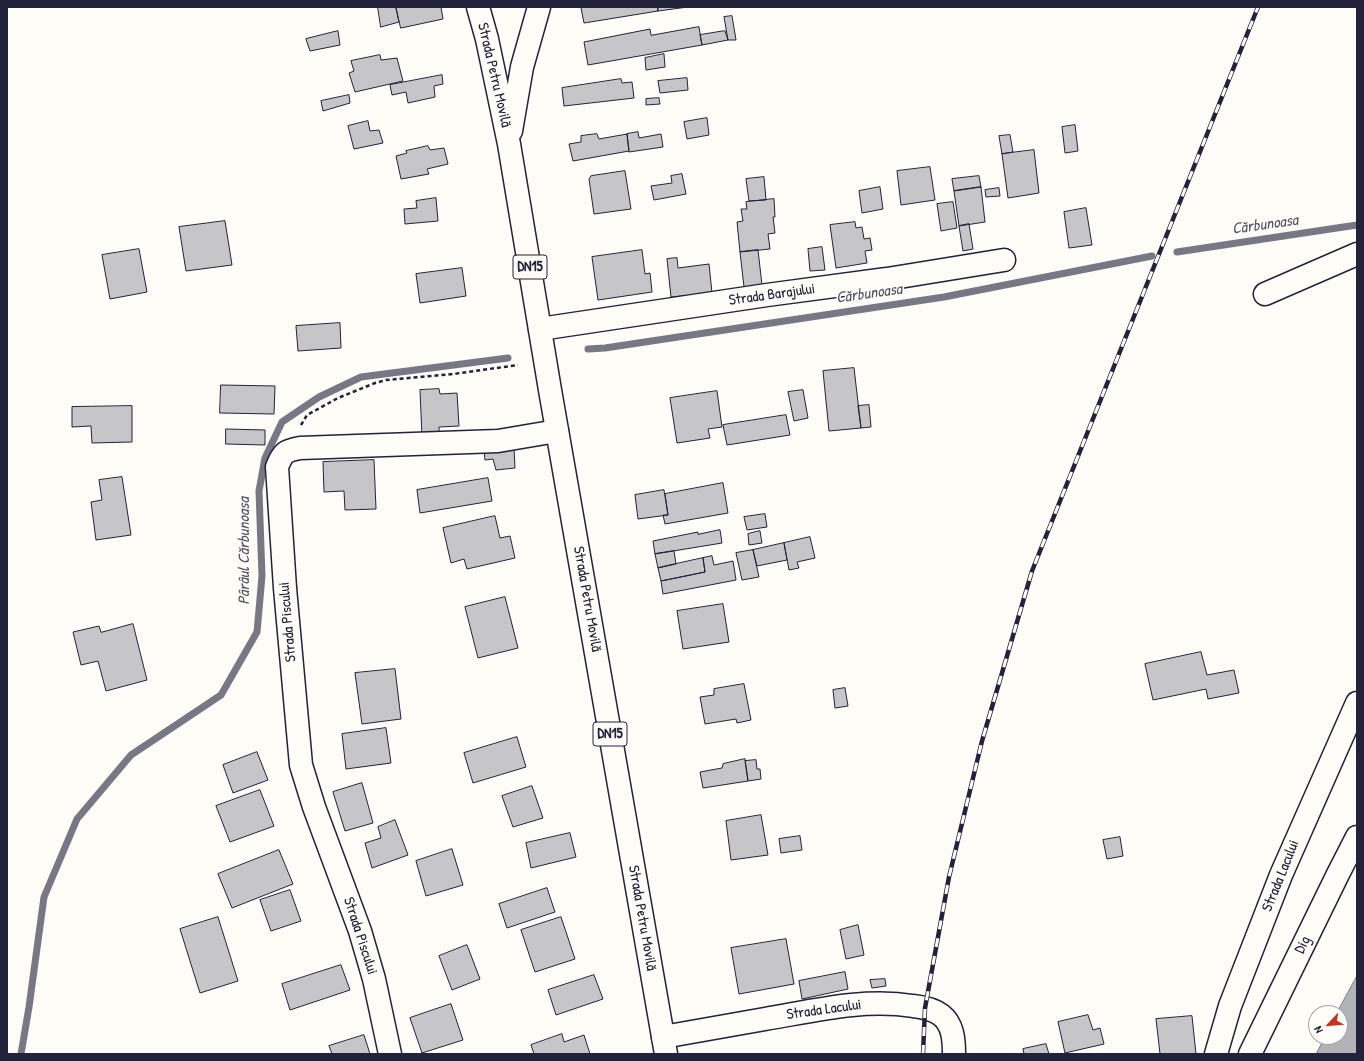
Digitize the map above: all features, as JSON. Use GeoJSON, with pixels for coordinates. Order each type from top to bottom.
{"type":"FeatureCollection","features":[{"type":"Feature","properties":{"kind":"street","name":"Strada Petru Movilă"},"geometry":{"type":"LineString","coordinates":[[478,7],[487,39],[509,144],[557,431],[665,1045]]}},
{"type":"Feature","properties":{"kind":"street","name":"Strada Petru Movilă"},"geometry":{"type":"LineString","coordinates":[[509,144],[522,67],[539,7]]}},
{"type":"Feature","properties":{"kind":"street"},"geometry":{"type":"LineString","coordinates":[[1265,294],[1357,254]]}},
{"type":"Feature","properties":{"kind":"street","name":"Strada Barajului"},"geometry":{"type":"LineString","coordinates":[[540,329],[759,296],[886,279],[1004,260]]}},
{"type":"Feature","properties":{"kind":"street","name":"Strada Piscului"},"geometry":{"type":"LineString","coordinates":[[390,1054],[374,979],[360,930],[314,806],[301,765],[285,588],[277,467],[281,457],[287,451],[300,448],[498,442],[557,431]]}},
{"type":"Feature","properties":{"kind":"street","name":"Strada Lacului"},"geometry":{"type":"LineString","coordinates":[[1216,1054],[1230,1006],[1281,875],[1357,703]]}},
{"type":"Feature","properties":{"kind":"street","name":"Dig"},"geometry":{"type":"LineString","coordinates":[[1250,1054],[1357,838]]}},
{"type":"Feature","properties":{"kind":"street","name":"Strada Lacului"},"geometry":{"type":"LineString","coordinates":[[665,1045],[842,1006],[874,1003],[897,1003],[925,1008],[941,1015],[949,1024],[954,1042],[954,1054]]}},
{"type":"Feature","properties":{"kind":"path"},"geometry":{"type":"LineString","coordinates":[[300,448],[299,428],[307,415],[338,398],[375,383],[386,380],[453,374],[518,365]]}},
{"type":"Feature","properties":{"kind":"shaded area"},"geometry":{"type":"Polygon","coordinates":[[[1357,976],[1357,1054],[1316,1054],[1321,1045],[1348,1045],[1348,1005],[1341,1005],[1357,976]]]}},
{"type":"Feature","properties":{"kind":"building"},"geometry":{"type":"Polygon","coordinates":[[[378,7],[396,7],[399,22],[381,27],[378,7]]]}},
{"type":"Feature","properties":{"kind":"building"},"geometry":{"type":"Polygon","coordinates":[[[396,7],[441,7],[443,19],[401,28],[396,7]]]}},
{"type":"Feature","properties":{"kind":"building"},"geometry":{"type":"Polygon","coordinates":[[[658,7],[658,11],[584,23],[581,8],[658,7]]]}},
{"type":"Feature","properties":{"kind":"building"},"geometry":{"type":"Polygon","coordinates":[[[658,7],[688,7],[658,11],[658,7]]]}},
{"type":"Feature","properties":{"kind":"building"},"geometry":{"type":"Polygon","coordinates":[[[732,16],[736,40],[728,40],[724,17],[732,16]]]}},
{"type":"Feature","properties":{"kind":"building"},"geometry":{"type":"Polygon","coordinates":[[[699,27],[702,45],[588,65],[584,42],[650,29],[651,35],[699,27]]]}},
{"type":"Feature","properties":{"kind":"building"},"geometry":{"type":"Polygon","coordinates":[[[338,31],[340,45],[310,51],[306,39],[338,31]]]}},
{"type":"Feature","properties":{"kind":"building"},"geometry":{"type":"Polygon","coordinates":[[[725,31],[728,40],[702,45],[700,35],[725,31]]]}},
{"type":"Feature","properties":{"kind":"building"},"geometry":{"type":"Polygon","coordinates":[[[664,54],[665,67],[646,70],[645,58],[664,54]]]}},
{"type":"Feature","properties":{"kind":"building"},"geometry":{"type":"Polygon","coordinates":[[[380,55],[381,60],[397,58],[403,81],[355,92],[349,73],[354,71],[351,61],[380,55]]]}},
{"type":"Feature","properties":{"kind":"building"},"geometry":{"type":"Polygon","coordinates":[[[442,75],[443,84],[434,86],[435,97],[408,103],[406,92],[392,95],[390,85],[442,75]]]}},
{"type":"Feature","properties":{"kind":"building"},"geometry":{"type":"Polygon","coordinates":[[[687,78],[688,90],[660,93],[658,81],[687,78]]]}},
{"type":"Feature","properties":{"kind":"building"},"geometry":{"type":"Polygon","coordinates":[[[621,79],[622,83],[632,82],[634,98],[564,106],[562,88],[621,79]]]}},
{"type":"Feature","properties":{"kind":"building"},"geometry":{"type":"Polygon","coordinates":[[[349,95],[350,103],[323,111],[321,101],[349,95]]]}},
{"type":"Feature","properties":{"kind":"building"},"geometry":{"type":"Polygon","coordinates":[[[659,98],[660,104],[646,105],[646,99],[659,98]]]}},
{"type":"Feature","properties":{"kind":"building"},"geometry":{"type":"Polygon","coordinates":[[[707,118],[709,135],[687,139],[684,122],[707,118]]]}},
{"type":"Feature","properties":{"kind":"building"},"geometry":{"type":"Polygon","coordinates":[[[368,121],[370,131],[379,130],[383,143],[354,149],[348,126],[368,121]]]}},
{"type":"Feature","properties":{"kind":"building"},"geometry":{"type":"Polygon","coordinates":[[[1075,125],[1078,151],[1065,153],[1062,127],[1075,125]]]}},
{"type":"Feature","properties":{"kind":"building"},"geometry":{"type":"Polygon","coordinates":[[[638,132],[639,138],[661,134],[663,147],[629,152],[627,134],[638,132]]]}},
{"type":"Feature","properties":{"kind":"building"},"geometry":{"type":"Polygon","coordinates":[[[597,134],[599,139],[627,134],[629,151],[573,161],[569,144],[581,142],[581,136],[597,134]]]}},
{"type":"Feature","properties":{"kind":"building"},"geometry":{"type":"Polygon","coordinates":[[[1010,135],[1013,152],[1002,154],[999,136],[1010,135]]]}},
{"type":"Feature","properties":{"kind":"building"},"geometry":{"type":"Polygon","coordinates":[[[428,146],[430,150],[444,148],[448,164],[427,169],[429,174],[401,179],[396,156],[407,153],[406,151],[428,146]]]}},
{"type":"Feature","properties":{"kind":"building"},"geometry":{"type":"Polygon","coordinates":[[[1034,150],[1039,193],[1008,198],[1002,154],[1034,150]]]}},
{"type":"Feature","properties":{"kind":"building"},"geometry":{"type":"Polygon","coordinates":[[[930,167],[935,200],[901,205],[897,171],[930,167]]]}},
{"type":"Feature","properties":{"kind":"building"},"geometry":{"type":"Polygon","coordinates":[[[625,171],[631,209],[594,214],[589,179],[591,176],[625,171]]]}},
{"type":"Feature","properties":{"kind":"building"},"geometry":{"type":"Polygon","coordinates":[[[682,174],[686,194],[654,200],[651,186],[672,183],[671,176],[682,174]]]}},
{"type":"Feature","properties":{"kind":"building"},"geometry":{"type":"Polygon","coordinates":[[[979,176],[981,187],[954,191],[952,179],[979,176]]]}},
{"type":"Feature","properties":{"kind":"building"},"geometry":{"type":"Polygon","coordinates":[[[764,177],[766,200],[749,201],[746,179],[764,177]]]}},
{"type":"Feature","properties":{"kind":"building"},"geometry":{"type":"Polygon","coordinates":[[[880,187],[883,209],[862,213],[859,191],[880,187]]]}},
{"type":"Feature","properties":{"kind":"building"},"geometry":{"type":"Polygon","coordinates":[[[981,187],[985,222],[959,226],[954,191],[981,187]]]}},
{"type":"Feature","properties":{"kind":"building"},"geometry":{"type":"Polygon","coordinates":[[[999,188],[1000,196],[986,197],[985,190],[999,188]]]}},
{"type":"Feature","properties":{"kind":"building"},"geometry":{"type":"Polygon","coordinates":[[[436,198],[438,221],[405,224],[404,209],[417,208],[416,201],[436,198]]]}},
{"type":"Feature","properties":{"kind":"building"},"geometry":{"type":"Polygon","coordinates":[[[774,199],[775,217],[773,217],[775,233],[768,234],[770,249],[740,252],[737,222],[743,221],[741,209],[747,209],[746,202],[774,199]]]}},
{"type":"Feature","properties":{"kind":"building"},"geometry":{"type":"Polygon","coordinates":[[[953,202],[957,228],[941,231],[937,204],[953,202]]]}},
{"type":"Feature","properties":{"kind":"building"},"geometry":{"type":"Polygon","coordinates":[[[1086,208],[1092,245],[1069,248],[1064,212],[1086,208]]]}},
{"type":"Feature","properties":{"kind":"building"},"geometry":{"type":"Polygon","coordinates":[[[225,221],[232,265],[186,271],[179,227],[225,221]]]}},
{"type":"Feature","properties":{"kind":"building"},"geometry":{"type":"Polygon","coordinates":[[[855,222],[856,228],[862,227],[864,239],[870,238],[872,250],[865,251],[867,263],[836,268],[830,225],[855,222]]]}},
{"type":"Feature","properties":{"kind":"building"},"geometry":{"type":"Polygon","coordinates":[[[969,224],[973,249],[963,251],[959,226],[969,224]]]}},
{"type":"Feature","properties":{"kind":"building"},"geometry":{"type":"Polygon","coordinates":[[[822,247],[825,270],[810,271],[808,249],[822,247]]]}},
{"type":"Feature","properties":{"kind":"building"},"geometry":{"type":"Polygon","coordinates":[[[139,249],[147,292],[110,299],[102,255],[139,249]]]}},
{"type":"Feature","properties":{"kind":"building"},"geometry":{"type":"Polygon","coordinates":[[[642,250],[645,274],[650,273],[652,292],[598,300],[592,257],[642,250]]]}},
{"type":"Feature","properties":{"kind":"building"},"geometry":{"type":"Polygon","coordinates":[[[758,250],[762,285],[744,287],[740,252],[758,250]]]}},
{"type":"Feature","properties":{"kind":"building"},"geometry":{"type":"Polygon","coordinates":[[[677,258],[678,268],[709,264],[712,293],[671,297],[667,259],[677,258]]]}},
{"type":"Feature","properties":{"kind":"building"},"geometry":{"type":"Polygon","coordinates":[[[462,268],[466,296],[420,303],[416,274],[462,268]]]}},
{"type":"Feature","properties":{"kind":"building"},"geometry":{"type":"Polygon","coordinates":[[[340,323],[341,348],[298,351],[296,326],[340,323]]]}},
{"type":"Feature","properties":{"kind":"building"},"geometry":{"type":"Polygon","coordinates":[[[854,368],[861,428],[829,431],[823,371],[854,368]]]}},
{"type":"Feature","properties":{"kind":"building"},"geometry":{"type":"Polygon","coordinates":[[[221,385],[275,386],[274,414],[220,413],[221,385]]]}},
{"type":"Feature","properties":{"kind":"building"},"geometry":{"type":"Polygon","coordinates":[[[439,389],[440,394],[457,393],[459,426],[439,427],[439,436],[422,437],[420,390],[439,389]]]}},
{"type":"Feature","properties":{"kind":"building"},"geometry":{"type":"Polygon","coordinates":[[[803,390],[808,418],[794,421],[788,392],[803,390]]]}},
{"type":"Feature","properties":{"kind":"building"},"geometry":{"type":"Polygon","coordinates":[[[717,391],[722,427],[708,429],[710,438],[677,443],[670,398],[717,391]]]}},
{"type":"Feature","properties":{"kind":"building"},"geometry":{"type":"Polygon","coordinates":[[[869,405],[871,427],[861,428],[858,406],[869,405]]]}},
{"type":"Feature","properties":{"kind":"building"},"geometry":{"type":"Polygon","coordinates":[[[132,406],[132,442],[92,443],[91,426],[72,427],[72,407],[132,406]]]}},
{"type":"Feature","properties":{"kind":"building"},"geometry":{"type":"Polygon","coordinates":[[[786,415],[790,435],[727,445],[723,425],[786,415]]]}},
{"type":"Feature","properties":{"kind":"building"},"geometry":{"type":"Polygon","coordinates":[[[226,429],[265,430],[265,445],[226,444],[226,429]]]}},
{"type":"Feature","properties":{"kind":"building"},"geometry":{"type":"Polygon","coordinates":[[[514,448],[515,468],[496,470],[493,459],[485,460],[484,450],[514,448]]]}},
{"type":"Feature","properties":{"kind":"building"},"geometry":{"type":"Polygon","coordinates":[[[374,460],[376,509],[345,510],[344,491],[324,492],[323,462],[374,460]]]}},
{"type":"Feature","properties":{"kind":"building"},"geometry":{"type":"Polygon","coordinates":[[[122,477],[131,535],[96,540],[91,502],[102,500],[99,480],[122,477]]]}},
{"type":"Feature","properties":{"kind":"building"},"geometry":{"type":"Polygon","coordinates":[[[488,478],[492,501],[420,513],[417,490],[488,478]]]}},
{"type":"Feature","properties":{"kind":"building"},"geometry":{"type":"Polygon","coordinates":[[[723,483],[728,513],[665,524],[663,515],[668,515],[665,494],[723,483]]]}},
{"type":"Feature","properties":{"kind":"building"},"geometry":{"type":"Polygon","coordinates":[[[664,490],[668,515],[638,519],[635,495],[664,490]]]}},
{"type":"Feature","properties":{"kind":"building"},"geometry":{"type":"Polygon","coordinates":[[[765,514],[767,527],[747,530],[744,517],[765,514]]]}},
{"type":"Feature","properties":{"kind":"building"},"geometry":{"type":"Polygon","coordinates":[[[495,516],[500,538],[510,536],[515,558],[467,569],[464,559],[451,563],[443,528],[495,516]]]}},
{"type":"Feature","properties":{"kind":"building"},"geometry":{"type":"Polygon","coordinates":[[[720,530],[722,543],[655,554],[653,541],[698,532],[698,534],[720,530]]]}},
{"type":"Feature","properties":{"kind":"building"},"geometry":{"type":"Polygon","coordinates":[[[760,531],[762,543],[749,545],[748,534],[760,531]]]}},
{"type":"Feature","properties":{"kind":"building"},"geometry":{"type":"Polygon","coordinates":[[[810,537],[815,558],[797,562],[799,568],[789,570],[784,543],[810,537]]]}},
{"type":"Feature","properties":{"kind":"building"},"geometry":{"type":"Polygon","coordinates":[[[784,543],[787,560],[757,566],[753,550],[784,543]]]}},
{"type":"Feature","properties":{"kind":"building"},"geometry":{"type":"Polygon","coordinates":[[[753,550],[759,577],[742,580],[736,553],[753,550]]]}},
{"type":"Feature","properties":{"kind":"building"},"geometry":{"type":"Polygon","coordinates":[[[674,551],[676,564],[658,568],[655,554],[674,551]]]}},
{"type":"Feature","properties":{"kind":"building"},"geometry":{"type":"Polygon","coordinates":[[[712,556],[714,565],[733,561],[736,580],[663,594],[661,581],[705,572],[703,558],[712,556]]]}},
{"type":"Feature","properties":{"kind":"building"},"geometry":{"type":"Polygon","coordinates":[[[703,558],[705,572],[661,581],[658,568],[703,558]]]}},
{"type":"Feature","properties":{"kind":"building"},"geometry":{"type":"Polygon","coordinates":[[[505,597],[518,648],[478,658],[465,607],[505,597]]]}},
{"type":"Feature","properties":{"kind":"building"},"geometry":{"type":"Polygon","coordinates":[[[723,604],[729,642],[683,649],[677,611],[723,604]]]}},
{"type":"Feature","properties":{"kind":"building"},"geometry":{"type":"Polygon","coordinates":[[[133,624],[147,680],[106,691],[98,661],[81,665],[73,632],[99,626],[101,632],[133,624]]]}},
{"type":"Feature","properties":{"kind":"building"},"geometry":{"type":"Polygon","coordinates":[[[1201,652],[1207,675],[1234,670],[1239,693],[1208,699],[1206,689],[1153,700],[1145,664],[1201,652]]]}},
{"type":"Feature","properties":{"kind":"building"},"geometry":{"type":"Polygon","coordinates":[[[395,669],[401,719],[362,724],[355,673],[395,669]]]}},
{"type":"Feature","properties":{"kind":"building"},"geometry":{"type":"Polygon","coordinates":[[[744,684],[751,720],[737,723],[736,719],[705,724],[700,697],[714,695],[714,689],[744,684]]]}},
{"type":"Feature","properties":{"kind":"building"},"geometry":{"type":"Polygon","coordinates":[[[845,688],[848,706],[835,708],[833,690],[845,688]]]}},
{"type":"Feature","properties":{"kind":"building"},"geometry":{"type":"Polygon","coordinates":[[[386,728],[391,763],[346,769],[342,734],[386,728]]]}},
{"type":"Feature","properties":{"kind":"building"},"geometry":{"type":"Polygon","coordinates":[[[517,737],[526,767],[473,783],[464,753],[517,737]]]}},
{"type":"Feature","properties":{"kind":"building"},"geometry":{"type":"Polygon","coordinates":[[[257,752],[268,780],[233,793],[223,765],[257,752]]]}},
{"type":"Feature","properties":{"kind":"building"},"geometry":{"type":"Polygon","coordinates":[[[745,759],[748,781],[703,788],[700,772],[722,768],[723,764],[745,759]]]}},
{"type":"Feature","properties":{"kind":"building"},"geometry":{"type":"Polygon","coordinates":[[[756,760],[757,769],[760,769],[761,779],[748,781],[745,761],[756,760]]]}},
{"type":"Feature","properties":{"kind":"building"},"geometry":{"type":"Polygon","coordinates":[[[362,783],[373,823],[345,831],[333,792],[362,783]]]}},
{"type":"Feature","properties":{"kind":"building"},"geometry":{"type":"Polygon","coordinates":[[[532,786],[543,818],[513,827],[502,796],[532,786]]]}},
{"type":"Feature","properties":{"kind":"building"},"geometry":{"type":"Polygon","coordinates":[[[260,790],[274,826],[230,842],[216,806],[260,790]]]}},
{"type":"Feature","properties":{"kind":"building"},"geometry":{"type":"Polygon","coordinates":[[[761,815],[768,855],[731,860],[726,821],[761,815]]]}},
{"type":"Feature","properties":{"kind":"building"},"geometry":{"type":"Polygon","coordinates":[[[395,820],[408,855],[372,868],[365,843],[381,838],[378,827],[395,820]]]}},
{"type":"Feature","properties":{"kind":"building"},"geometry":{"type":"Polygon","coordinates":[[[570,833],[576,857],[531,868],[526,843],[570,833]]]}},
{"type":"Feature","properties":{"kind":"building"},"geometry":{"type":"Polygon","coordinates":[[[800,836],[802,850],[781,853],[779,839],[800,836]]]}},
{"type":"Feature","properties":{"kind":"building"},"geometry":{"type":"Polygon","coordinates":[[[1120,837],[1123,856],[1107,859],[1103,840],[1120,837]]]}},
{"type":"Feature","properties":{"kind":"building"},"geometry":{"type":"Polygon","coordinates":[[[452,849],[463,885],[426,896],[416,861],[452,849]]]}},
{"type":"Feature","properties":{"kind":"building"},"geometry":{"type":"Polygon","coordinates":[[[279,850],[293,884],[232,908],[218,874],[279,850]]]}},
{"type":"Feature","properties":{"kind":"building"},"geometry":{"type":"Polygon","coordinates":[[[547,888],[555,912],[507,928],[499,904],[547,888]]]}},
{"type":"Feature","properties":{"kind":"building"},"geometry":{"type":"Polygon","coordinates":[[[290,890],[301,921],[271,931],[260,900],[290,890]]]}},
{"type":"Feature","properties":{"kind":"building"},"geometry":{"type":"Polygon","coordinates":[[[218,917],[238,981],[200,993],[180,929],[218,917]]]}},
{"type":"Feature","properties":{"kind":"building"},"geometry":{"type":"Polygon","coordinates":[[[561,917],[575,959],[535,972],[521,930],[561,917]]]}},
{"type":"Feature","properties":{"kind":"building"},"geometry":{"type":"Polygon","coordinates":[[[858,925],[864,955],[846,959],[840,930],[858,925]]]}},
{"type":"Feature","properties":{"kind":"building"},"geometry":{"type":"Polygon","coordinates":[[[786,939],[794,984],[739,994],[731,948],[786,939]]]}},
{"type":"Feature","properties":{"kind":"building"},"geometry":{"type":"Polygon","coordinates":[[[467,945],[480,979],[452,990],[439,956],[467,945]]]}},
{"type":"Feature","properties":{"kind":"building"},"geometry":{"type":"Polygon","coordinates":[[[341,965],[350,990],[290,1010],[282,984],[341,965]]]}},
{"type":"Feature","properties":{"kind":"building"},"geometry":{"type":"Polygon","coordinates":[[[845,972],[848,989],[802,999],[799,981],[845,972]]]}},
{"type":"Feature","properties":{"kind":"building"},"geometry":{"type":"Polygon","coordinates":[[[594,975],[603,999],[556,1015],[548,990],[594,975]]]}},
{"type":"Feature","properties":{"kind":"building"},"geometry":{"type":"Polygon","coordinates":[[[885,979],[886,986],[872,988],[870,980],[885,979]]]}},
{"type":"Feature","properties":{"kind":"building"},"geometry":{"type":"Polygon","coordinates":[[[451,1004],[463,1040],[422,1053],[410,1018],[451,1004]]]}},
{"type":"Feature","properties":{"kind":"building"},"geometry":{"type":"Polygon","coordinates":[[[1088,1015],[1093,1030],[1100,1028],[1104,1044],[1065,1053],[1058,1022],[1088,1015]]]}},
{"type":"Feature","properties":{"kind":"building"},"geometry":{"type":"Polygon","coordinates":[[[1192,1016],[1196,1054],[1160,1054],[1156,1019],[1192,1016]]]}},
{"type":"Feature","properties":{"kind":"building"},"geometry":{"type":"Polygon","coordinates":[[[562,1034],[564,1042],[584,1035],[590,1054],[534,1054],[531,1045],[562,1034]]]}},
{"type":"Feature","properties":{"kind":"building"},"geometry":{"type":"Polygon","coordinates":[[[364,1035],[370,1054],[332,1054],[329,1046],[364,1035]]]}},
{"type":"Feature","properties":{"kind":"building"},"geometry":{"type":"Polygon","coordinates":[[[1046,1044],[1049,1054],[1024,1054],[1023,1049],[1046,1044]]]}},
{"type":"Feature","properties":{"kind":"waterway","name":"Cărbunoasa"},"geometry":{"type":"LineString","coordinates":[[1177,252],[1357,225]]}},
{"type":"Feature","properties":{"kind":"waterway","name":"Cărbunoasa"},"geometry":{"type":"LineString","coordinates":[[588,349],[605,348],[944,297],[1152,256]]}},
{"type":"Feature","properties":{"kind":"waterway","name":"Pârâul Cărbunoasa"},"geometry":{"type":"LineString","coordinates":[[21,1054],[44,897],[77,819],[131,755],[221,695],[257,632],[262,576],[259,491],[265,458],[282,422],[319,397],[361,377],[508,358]]}},
{"type":"Feature","properties":{"kind":"railway"},"geometry":{"type":"LineString","coordinates":[[923,1054],[925,1008],[949,877],[982,741],[1032,571],[1258,7]]}}]}
